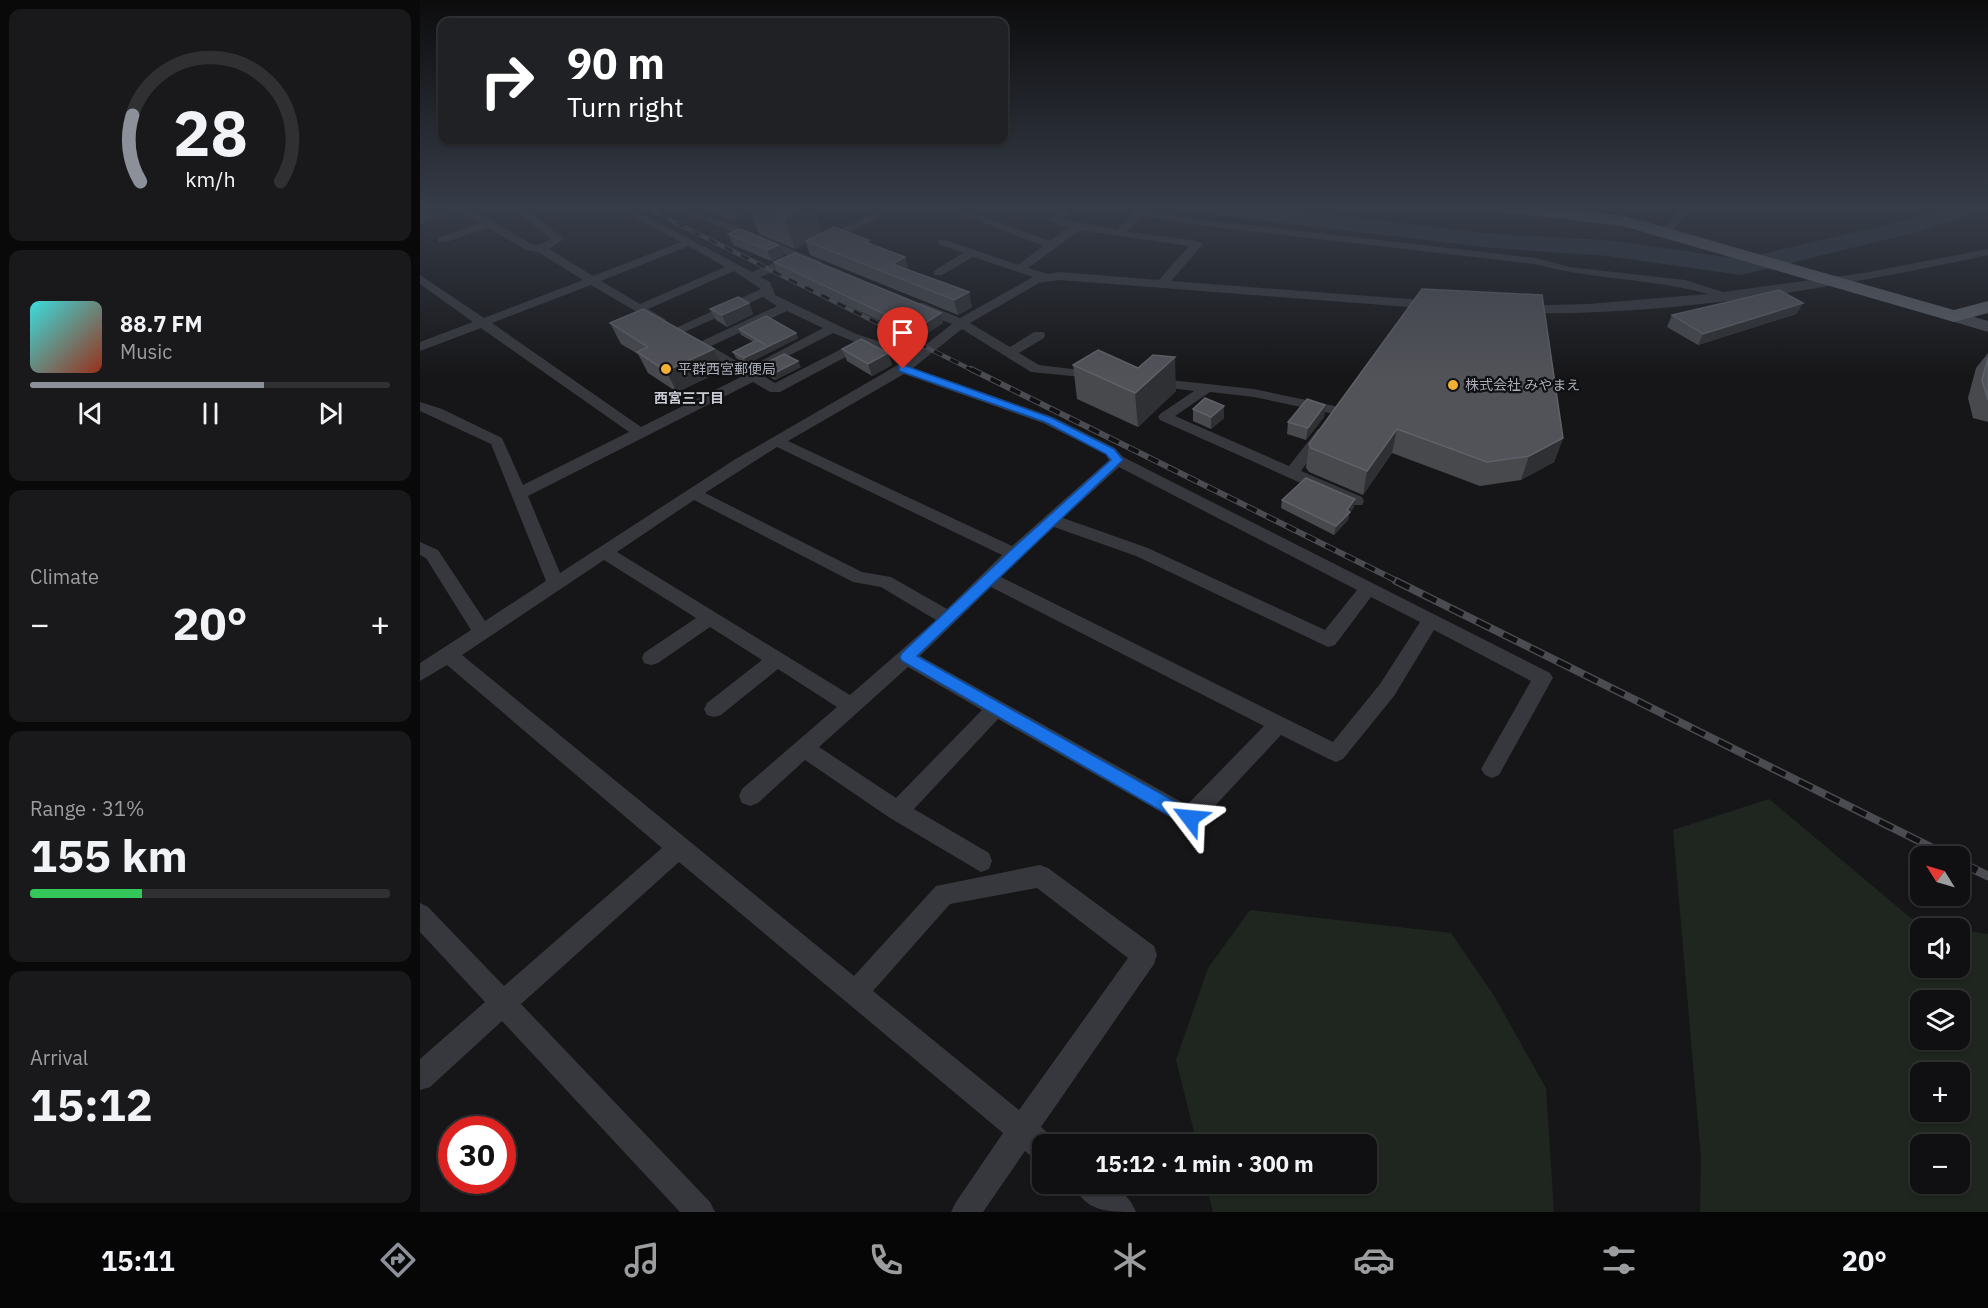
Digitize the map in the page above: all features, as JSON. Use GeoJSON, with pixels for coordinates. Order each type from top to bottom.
{"type":"FeatureCollection","features":[{"type":"Feature","properties":{"kind":"highway"},"geometry":{"type":"LineString","coordinates":[[1775,264],[1954,316],[1988,308]]}},
{"type":"Feature","properties":{"kind":"main road"},"geometry":{"type":"LineString","coordinates":[[1954,316],[1988,327]]}},
{"type":"Feature","properties":{"kind":"street"},"geometry":{"type":"LineString","coordinates":[[564,264],[775,389],[864,342]]}},
{"type":"Feature","properties":{"kind":"street"},"geometry":{"type":"LineString","coordinates":[[420,347],[633,264]]}},
{"type":"Feature","properties":{"kind":"street"},"geometry":{"type":"LineString","coordinates":[[728,264],[766,285],[769,297],[786,306],[864,342],[875,343],[918,358]]}},
{"type":"Feature","properties":{"kind":"street"},"geometry":{"type":"LineString","coordinates":[[750,277],[779,264]]}},
{"type":"Feature","properties":{"kind":"street"},"geometry":{"type":"LineString","coordinates":[[819,264],[832,269]]}},
{"type":"Feature","properties":{"kind":"street"},"geometry":{"type":"LineString","coordinates":[[938,273],[954,264]]}},
{"type":"Feature","properties":{"kind":"street"},"geometry":{"type":"LineString","coordinates":[[1001,264],[1044,277],[1162,284],[1411,309],[1450,306]]}},
{"type":"Feature","properties":{"kind":"street"},"geometry":{"type":"LineString","coordinates":[[1019,269],[1026,264]]}},
{"type":"Feature","properties":{"kind":"street"},"geometry":{"type":"LineString","coordinates":[[1162,284],[1179,264]]}},
{"type":"Feature","properties":{"kind":"street"},"geometry":{"type":"LineString","coordinates":[[1545,264],[1569,270],[1684,284],[1733,296]]}},
{"type":"Feature","properties":{"kind":"street"},"geometry":{"type":"LineString","coordinates":[[1509,309],[1556,311],[1733,296],[1934,264]]}},
{"type":"Feature","properties":{"kind":"street"},"geometry":{"type":"LineString","coordinates":[[638,309],[734,267]]}},
{"type":"Feature","properties":{"kind":"street"},"geometry":{"type":"LineString","coordinates":[[420,673],[776,441],[903,369],[962,323],[1044,277]]}},
{"type":"Feature","properties":{"kind":"street"},"geometry":{"type":"LineString","coordinates":[[420,279],[640,434]]}},
{"type":"Feature","properties":{"kind":"street"},"geometry":{"type":"LineString","coordinates":[[675,331],[766,291]]}},
{"type":"Feature","properties":{"kind":"street"},"geometry":{"type":"LineString","coordinates":[[907,301],[962,323],[1036,369],[1116,378]]}},
{"type":"Feature","properties":{"kind":"street"},"geometry":{"type":"LineString","coordinates":[[701,346],[786,306]]}},
{"type":"Feature","properties":{"kind":"street"},"geometry":{"type":"LineString","coordinates":[[519,494],[640,434],[833,328]]}},
{"type":"Feature","properties":{"kind":"street"},"geometry":{"type":"LineString","coordinates":[[1009,353],[1039,335]]}},
{"type":"Feature","properties":{"kind":"street"},"geometry":{"type":"LineString","coordinates":[[903,369],[1048,420],[1110,451],[1118,460],[1543,678],[1492,770]]}},
{"type":"Feature","properties":{"kind":"street"},"geometry":{"type":"LineString","coordinates":[[1139,381],[1254,393],[1342,406],[1291,473]]}},
{"type":"Feature","properties":{"kind":"street"},"geometry":{"type":"LineString","coordinates":[[1207,388],[1165,417],[1356,501]]}},
{"type":"Feature","properties":{"kind":"street"},"geometry":{"type":"LineString","coordinates":[[420,406],[497,441],[556,585]]}},
{"type":"Feature","properties":{"kind":"street"},"geometry":{"type":"LineString","coordinates":[[776,441],[1014,554]]}},
{"type":"Feature","properties":{"kind":"street"},"geometry":{"type":"LineString","coordinates":[[750,796],[949,619],[1014,554],[1118,460]]}},
{"type":"Feature","properties":{"kind":"street"},"geometry":{"type":"LineString","coordinates":[[695,494],[859,578],[885,581],[949,619]]}},
{"type":"Feature","properties":{"kind":"street"},"geometry":{"type":"LineString","coordinates":[[1052,520],[1142,552],[1328,640],[1368,588]]}},
{"type":"Feature","properties":{"kind":"street"},"geometry":{"type":"LineString","coordinates":[[420,548],[432,554],[483,633]]}},
{"type":"Feature","properties":{"kind":"street"},"geometry":{"type":"LineString","coordinates":[[604,552],[852,706]]}},
{"type":"Feature","properties":{"kind":"street"},"geometry":{"type":"LineString","coordinates":[[990,579],[1336,753],[1387,690],[1431,620]]}},
{"type":"Feature","properties":{"kind":"street"},"geometry":{"type":"LineString","coordinates":[[651,658],[710,618]]}},
{"type":"Feature","properties":{"kind":"street"},"geometry":{"type":"LineString","coordinates":[[449,655],[1032,1139],[966,1212]]}},
{"type":"Feature","properties":{"kind":"street"},"geometry":{"type":"LineString","coordinates":[[907,657],[1190,818],[1279,724]]}},
{"type":"Feature","properties":{"kind":"street"},"geometry":{"type":"LineString","coordinates":[[714,709],[777,659]]}},
{"type":"Feature","properties":{"kind":"street"},"geometry":{"type":"LineString","coordinates":[[898,811],[996,708]]}},
{"type":"Feature","properties":{"kind":"street"},"geometry":{"type":"LineString","coordinates":[[803,748],[898,811],[981,861]]}},
{"type":"Feature","properties":{"kind":"street"},"geometry":{"type":"LineString","coordinates":[[420,1077],[679,848]]}},
{"type":"Feature","properties":{"kind":"street"},"geometry":{"type":"LineString","coordinates":[[855,993],[944,894],[1040,876],[1145,955],[1035,1134]]}},
{"type":"Feature","properties":{"kind":"street"},"geometry":{"type":"LineString","coordinates":[[420,915],[700,1212]]}},
{"type":"Feature","properties":{"kind":"street"},"geometry":{"type":"LineString","coordinates":[[1099,1194],[1121,1212]]}},
{"type":"Feature","properties":{"kind":"shaded area"},"geometry":{"type":"Polygon","coordinates":[[[1769,799],[1911,918],[1910,978],[1970,978],[1970,932],[1988,934],[1988,1212],[1700,1212],[1701,1158],[1673,830],[1769,799]]]}},
{"type":"Feature","properties":{"kind":"shaded area"},"geometry":{"type":"Polygon","coordinates":[[[1250,910],[1451,933],[1493,994],[1546,1088],[1554,1212],[1213,1212],[1208,1194],[1377,1194],[1377,1134],[1194,1134],[1176,1060],[1208,968],[1250,910]]]}},
{"type":"Feature","properties":{"kind":"building"},"geometry":{"type":"Polygon","coordinates":[[[777,264],[821,264],[941,313],[916,329],[777,264]]]}},
{"type":"Feature","properties":{"kind":"building"},"geometry":{"type":"Polygon","coordinates":[[[863,264],[893,264],[969,292],[954,300],[863,264]]]}},
{"type":"Feature","properties":{"kind":"building","name":"株式会社 みやまえ"},"geometry":{"type":"Polygon","coordinates":[[[1422,289],[1542,295],[1563,438],[1529,456],[1487,462],[1397,429],[1367,471],[1311,448],[1309,444],[1422,289]]]}},
{"type":"Feature","properties":{"kind":"building"},"geometry":{"type":"Polygon","coordinates":[[[1779,290],[1803,303],[1703,334],[1672,315],[1779,290]]]}},
{"type":"Feature","properties":{"kind":"building"},"geometry":{"type":"Polygon","coordinates":[[[738,297],[749,303],[722,315],[710,309],[738,297]]]}},
{"type":"Feature","properties":{"kind":"building"},"geometry":{"type":"Polygon","coordinates":[[[643,309],[714,349],[666,371],[637,352],[648,347],[610,323],[643,309]]]}},
{"type":"Feature","properties":{"kind":"building"},"geometry":{"type":"Polygon","coordinates":[[[766,316],[796,333],[744,358],[733,352],[757,340],[766,345],[739,329],[766,316]]]}},
{"type":"Feature","properties":{"kind":"building"},"geometry":{"type":"Polygon","coordinates":[[[861,339],[888,353],[868,364],[842,349],[861,339]]]}},
{"type":"Feature","properties":{"kind":"building"},"geometry":{"type":"Polygon","coordinates":[[[1098,350],[1138,368],[1153,355],[1175,357],[1135,393],[1073,365],[1098,350]]]}},
{"type":"Feature","properties":{"kind":"building"},"geometry":{"type":"Polygon","coordinates":[[[784,354],[798,361],[773,374],[759,366],[784,354]]]}},
{"type":"Feature","properties":{"kind":"building"},"geometry":{"type":"Polygon","coordinates":[[[1988,358],[1988,400],[1982,380],[1988,358]]]}},
{"type":"Feature","properties":{"kind":"building"},"geometry":{"type":"Polygon","coordinates":[[[1205,398],[1224,406],[1211,417],[1193,409],[1205,398]]]}},
{"type":"Feature","properties":{"kind":"building"},"geometry":{"type":"Polygon","coordinates":[[[1307,399],[1325,405],[1308,428],[1288,422],[1307,399]]]}},
{"type":"Feature","properties":{"kind":"building"},"geometry":{"type":"Polygon","coordinates":[[[1306,478],[1355,499],[1347,510],[1350,512],[1336,526],[1282,500],[1306,478]]]}},
{"type":"Feature","properties":{"kind":"waterway"},"geometry":{"type":"LineString","coordinates":[[1717,264],[1741,267],[1755,264]]}},
{"type":"Feature","properties":{"kind":"railway"},"geometry":{"type":"LineString","coordinates":[[758,264],[974,371]]}},
{"type":"Feature","properties":{"kind":"railway"},"geometry":{"type":"LineString","coordinates":[[971,369],[1399,582]]}},
{"type":"Feature","properties":{"kind":"railway"},"geometry":{"type":"LineString","coordinates":[[1396,581],[1929,846]]}},
{"type":"Feature","properties":{"kind":"railway"},"geometry":{"type":"LineString","coordinates":[[1970,867],[1988,876]]}},
{"type":"Feature","properties":{"kind":"place","name":"平群西宮郵便局"},"geometry":{"type":"Point","coordinates":[666,369]}},
{"type":"Feature","properties":{"kind":"place","name":"株式会社 みやまえ"},"geometry":{"type":"Point","coordinates":[1453,385]}},
{"type":"Feature","properties":{"kind":"district","name":"西宮三丁目"},"geometry":{"type":"Point","coordinates":[689,398]}},
{"type":"Feature","properties":{"kind":"route"},"geometry":{"type":"LineString","coordinates":[[903,369],[1048,420],[1110,451],[1118,460],[1014,554],[907,657],[1190,818]]}}]}
